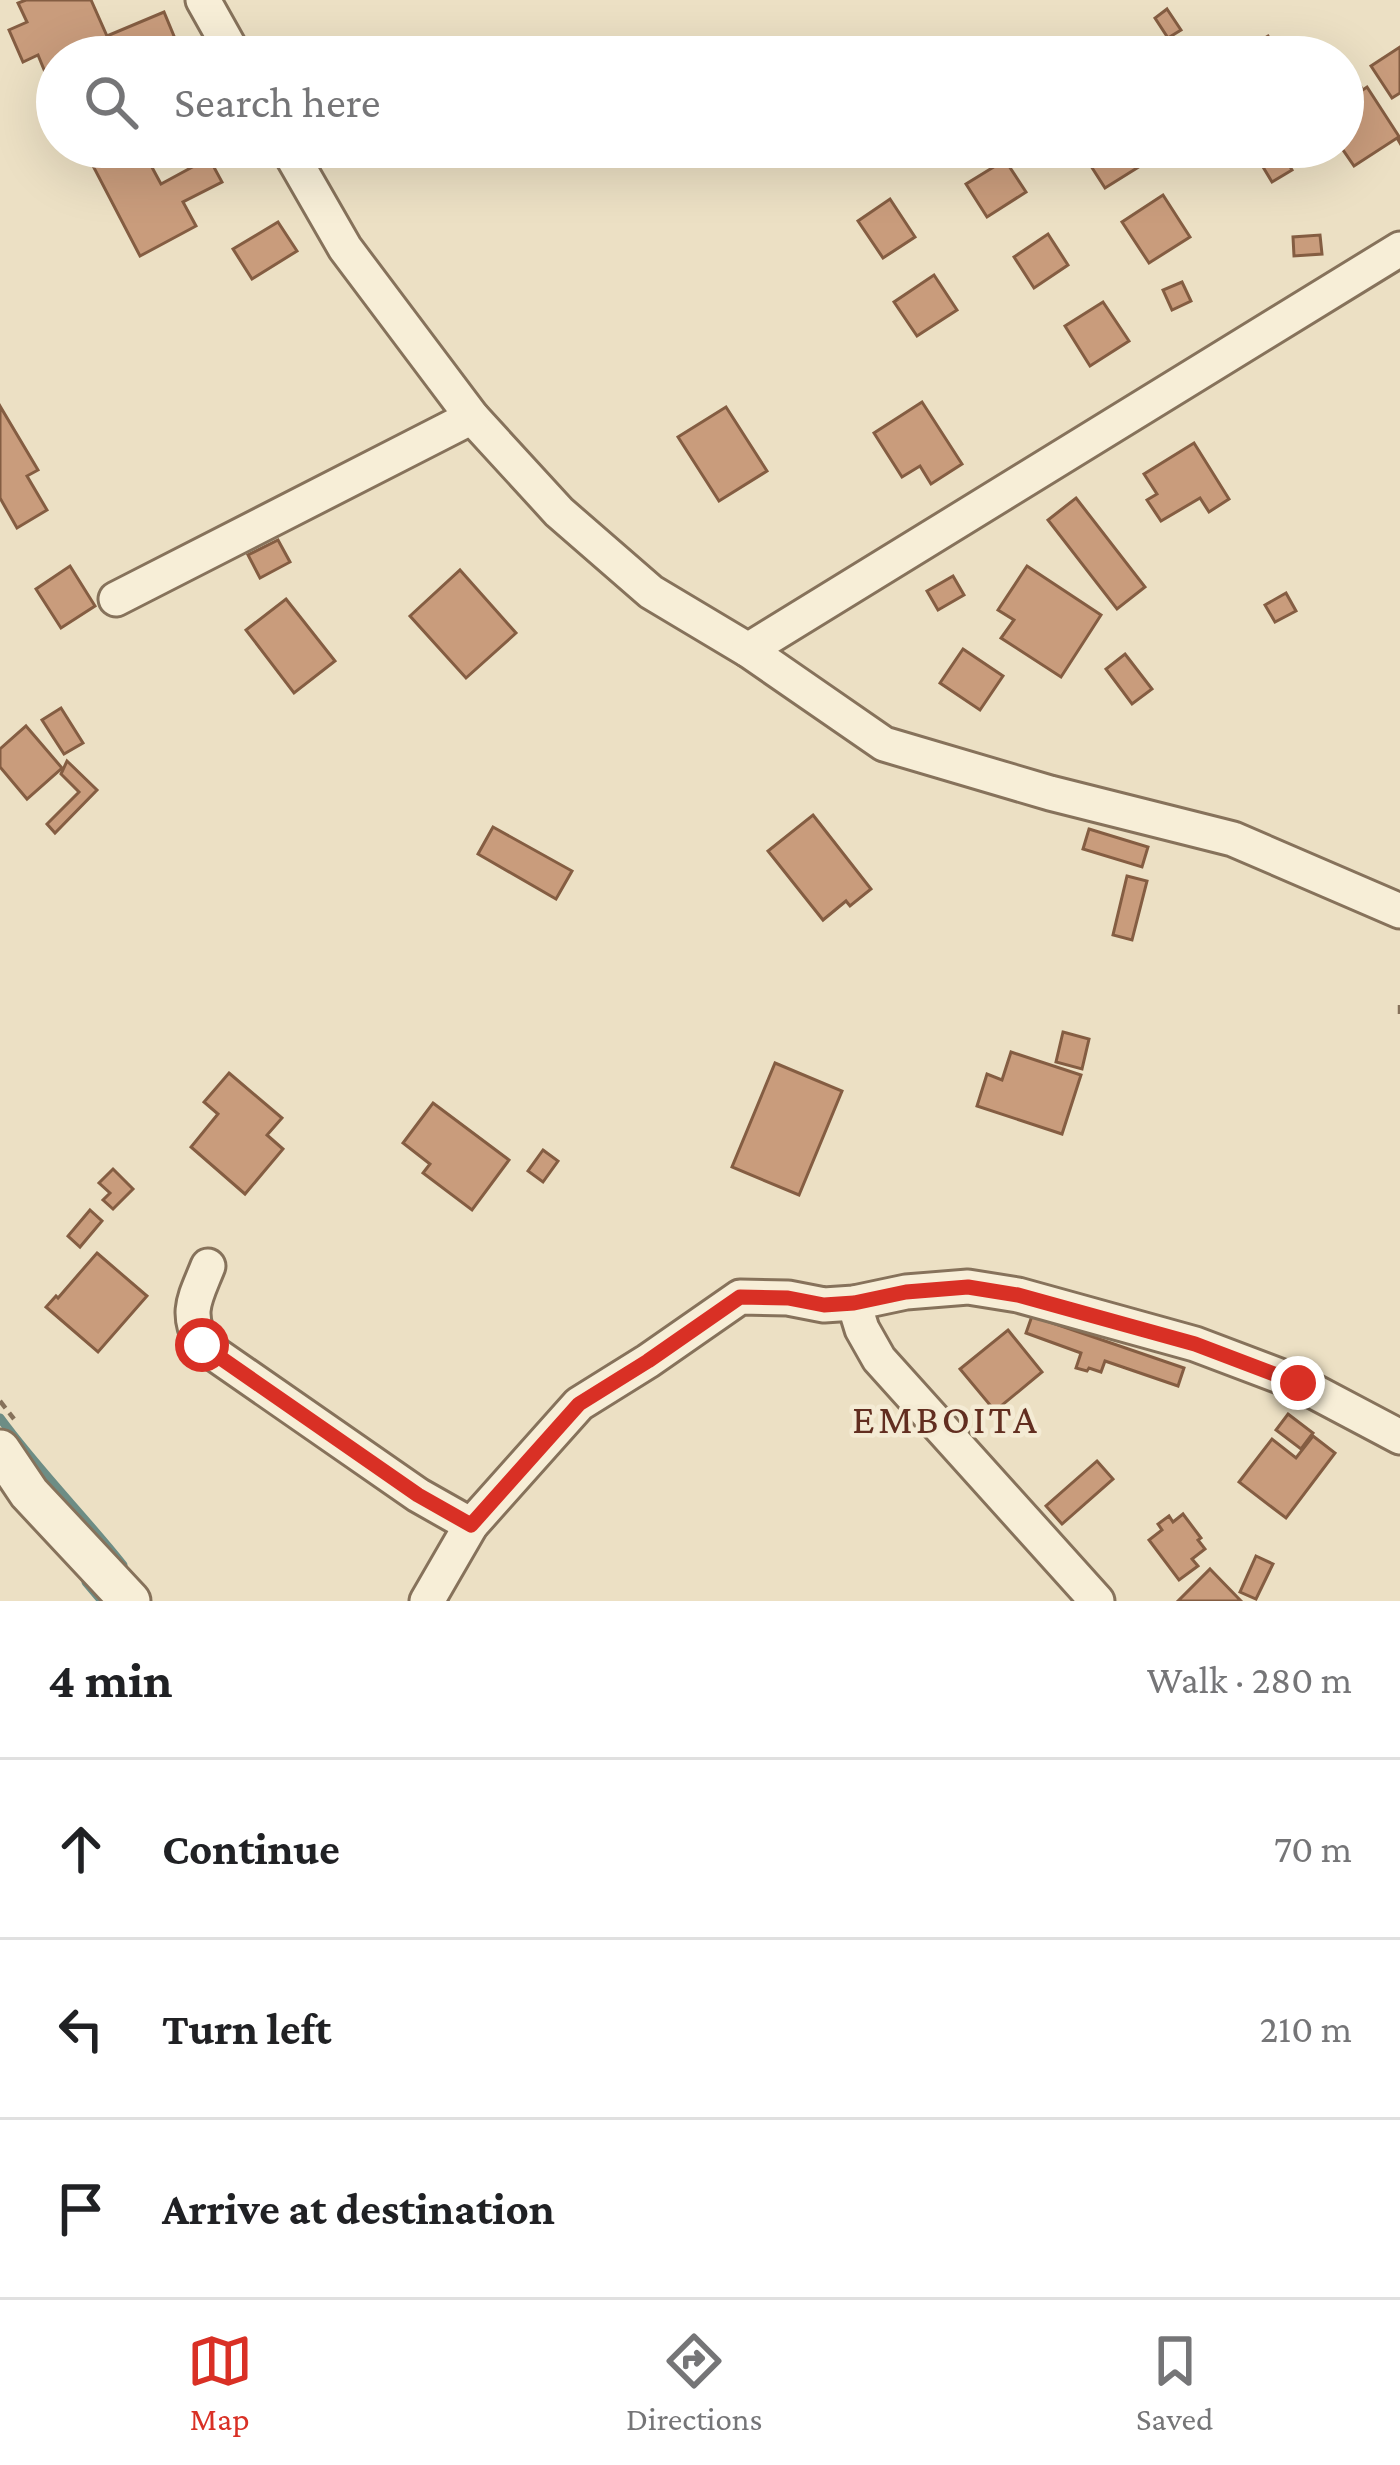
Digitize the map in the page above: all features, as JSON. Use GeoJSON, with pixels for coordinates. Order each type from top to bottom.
{"type":"FeatureCollection","features":[{"type":"Feature","properties":{"kind":"street"},"geometry":{"type":"LineString","coordinates":[[203,0],[224,36]]}},
{"type":"Feature","properties":{"kind":"street"},"geometry":{"type":"LineString","coordinates":[[299,168],[345,248],[472,417],[559,512],[651,592],[748,650],[884,744],[1050,793],[1233,839],[1400,911]]}},
{"type":"Feature","properties":{"kind":"street"},"geometry":{"type":"LineString","coordinates":[[748,650],[1400,250]]}},
{"type":"Feature","properties":{"kind":"street"},"geometry":{"type":"LineString","coordinates":[[116,598],[472,417]]}},
{"type":"Feature","properties":{"kind":"street"},"geometry":{"type":"LineString","coordinates":[[208,1266],[191,1323],[202,1345],[418,1495],[471,1525]]}},
{"type":"Feature","properties":{"kind":"street"},"geometry":{"type":"LineString","coordinates":[[427,1601],[471,1525],[579,1404],[740,1297],[824,1305],[968,1287],[1018,1295],[1195,1344],[1298,1383],[1400,1437]]}},
{"type":"Feature","properties":{"kind":"street"},"geometry":{"type":"LineString","coordinates":[[854,1303],[879,1359],[1097,1601]]}},
{"type":"Feature","properties":{"kind":"street"},"geometry":{"type":"LineString","coordinates":[[0,1450],[29,1492],[130,1601]]}},
{"type":"Feature","properties":{"kind":"path"},"geometry":{"type":"LineString","coordinates":[[1400,1005],[1400,1020]]}},
{"type":"Feature","properties":{"kind":"building"},"geometry":{"type":"Polygon","coordinates":[[[91,0],[107,36],[36,36],[36,56],[23,62],[9,30],[27,22],[18,3],[91,0]]]}},
{"type":"Feature","properties":{"kind":"building"},"geometry":{"type":"Polygon","coordinates":[[[1167,9],[1181,30],[1167,36],[1155,18],[1167,9]]]}},
{"type":"Feature","properties":{"kind":"building"},"geometry":{"type":"Polygon","coordinates":[[[164,12],[174,36],[107,36],[164,12]]]}},
{"type":"Feature","properties":{"kind":"building"},"geometry":{"type":"Polygon","coordinates":[[[1400,47],[1400,93],[1392,98],[1371,66],[1400,47]]]}},
{"type":"Feature","properties":{"kind":"building"},"geometry":{"type":"Polygon","coordinates":[[[1367,87],[1400,143],[1397,138],[1364,159],[1367,87]]]}},
{"type":"Feature","properties":{"kind":"building"},"geometry":{"type":"Polygon","coordinates":[[[94,168],[152,168],[161,184],[191,168],[214,168],[222,182],[183,202],[196,226],[140,256],[94,168]]]}},
{"type":"Feature","properties":{"kind":"building"},"geometry":{"type":"Polygon","coordinates":[[[992,168],[1010,168],[1026,192],[987,217],[966,184],[992,168]]]}},
{"type":"Feature","properties":{"kind":"building"},"geometry":{"type":"Polygon","coordinates":[[[1092,168],[1137,168],[1105,188],[1092,168]]]}},
{"type":"Feature","properties":{"kind":"building"},"geometry":{"type":"Polygon","coordinates":[[[1264,168],[1291,168],[1292,170],[1272,182],[1264,168]]]}},
{"type":"Feature","properties":{"kind":"building"},"geometry":{"type":"Polygon","coordinates":[[[1163,195],[1190,237],[1149,263],[1122,222],[1163,195]]]}},
{"type":"Feature","properties":{"kind":"building"},"geometry":{"type":"Polygon","coordinates":[[[890,199],[915,237],[883,258],[858,221],[890,199]]]}},
{"type":"Feature","properties":{"kind":"building"},"geometry":{"type":"Polygon","coordinates":[[[278,222],[297,251],[252,279],[233,249],[278,222]]]}},
{"type":"Feature","properties":{"kind":"building"},"geometry":{"type":"Polygon","coordinates":[[[1048,234],[1068,265],[1034,288],[1014,257],[1048,234]]]}},
{"type":"Feature","properties":{"kind":"building"},"geometry":{"type":"Polygon","coordinates":[[[1320,235],[1322,254],[1294,256],[1293,237],[1320,235]]]}},
{"type":"Feature","properties":{"kind":"building"},"geometry":{"type":"Polygon","coordinates":[[[934,275],[957,310],[917,336],[894,302],[934,275]]]}},
{"type":"Feature","properties":{"kind":"building"},"geometry":{"type":"Polygon","coordinates":[[[1182,282],[1191,301],[1172,310],[1163,290],[1182,282]]]}},
{"type":"Feature","properties":{"kind":"building"},"geometry":{"type":"Polygon","coordinates":[[[1103,302],[1129,341],[1090,366],[1065,326],[1103,302]]]}},
{"type":"Feature","properties":{"kind":"building"},"geometry":{"type":"Polygon","coordinates":[[[922,402],[962,464],[931,484],[920,466],[902,477],[874,433],[922,402]]]}},
{"type":"Feature","properties":{"kind":"building"},"geometry":{"type":"Polygon","coordinates":[[[0,406],[38,470],[27,476],[47,510],[17,528],[0,498],[0,406]]]}},
{"type":"Feature","properties":{"kind":"building"},"geometry":{"type":"Polygon","coordinates":[[[726,407],[767,471],[719,501],[678,437],[726,407]]]}},
{"type":"Feature","properties":{"kind":"building"},"geometry":{"type":"Polygon","coordinates":[[[1194,443],[1229,499],[1209,512],[1200,498],[1161,521],[1147,500],[1157,494],[1144,474],[1194,443]]]}},
{"type":"Feature","properties":{"kind":"building"},"geometry":{"type":"Polygon","coordinates":[[[1076,498],[1145,587],[1117,609],[1048,520],[1076,498]]]}},
{"type":"Feature","properties":{"kind":"building"},"geometry":{"type":"Polygon","coordinates":[[[278,540],[290,562],[260,578],[248,555],[278,540]]]}},
{"type":"Feature","properties":{"kind":"building"},"geometry":{"type":"Polygon","coordinates":[[[70,566],[95,606],[61,628],[36,589],[70,566]]]}},
{"type":"Feature","properties":{"kind":"building"},"geometry":{"type":"Polygon","coordinates":[[[1027,566],[1101,615],[1061,677],[1001,638],[1014,620],[998,610],[1027,566]]]}},
{"type":"Feature","properties":{"kind":"building"},"geometry":{"type":"Polygon","coordinates":[[[460,570],[516,633],[466,678],[410,616],[460,570]]]}},
{"type":"Feature","properties":{"kind":"building"},"geometry":{"type":"Polygon","coordinates":[[[953,576],[964,595],[938,610],[927,591],[953,576]]]}},
{"type":"Feature","properties":{"kind":"building"},"geometry":{"type":"Polygon","coordinates":[[[1286,593],[1296,611],[1275,622],[1265,605],[1286,593]]]}},
{"type":"Feature","properties":{"kind":"building"},"geometry":{"type":"Polygon","coordinates":[[[286,599],[335,661],[294,693],[246,630],[286,599]]]}},
{"type":"Feature","properties":{"kind":"building"},"geometry":{"type":"Polygon","coordinates":[[[963,649],[1003,676],[980,710],[940,683],[963,649]]]}},
{"type":"Feature","properties":{"kind":"building"},"geometry":{"type":"Polygon","coordinates":[[[1125,654],[1152,689],[1132,704],[1106,669],[1125,654]]]}},
{"type":"Feature","properties":{"kind":"building"},"geometry":{"type":"Polygon","coordinates":[[[61,708],[83,743],[64,754],[42,720],[61,708]]]}},
{"type":"Feature","properties":{"kind":"building"},"geometry":{"type":"Polygon","coordinates":[[[26,726],[62,768],[27,799],[0,767],[0,749],[26,726]]]}},
{"type":"Feature","properties":{"kind":"building"},"geometry":{"type":"Polygon","coordinates":[[[67,761],[97,790],[55,833],[47,824],[79,792],[61,774],[67,761]]]}},
{"type":"Feature","properties":{"kind":"building"},"geometry":{"type":"Polygon","coordinates":[[[813,815],[871,889],[823,920],[768,851],[813,815]]]}},
{"type":"Feature","properties":{"kind":"building"},"geometry":{"type":"Polygon","coordinates":[[[493,827],[572,871],[556,899],[478,854],[493,827]]]}},
{"type":"Feature","properties":{"kind":"building"},"geometry":{"type":"Polygon","coordinates":[[[1089,829],[1148,847],[1142,867],[1083,849],[1089,829]]]}},
{"type":"Feature","properties":{"kind":"building"},"geometry":{"type":"Polygon","coordinates":[[[1127,876],[1147,881],[1132,940],[1113,935],[1127,876]]]}},
{"type":"Feature","properties":{"kind":"building"},"geometry":{"type":"Polygon","coordinates":[[[1063,1032],[1089,1039],[1082,1069],[1056,1062],[1063,1032]]]}},
{"type":"Feature","properties":{"kind":"building"},"geometry":{"type":"Polygon","coordinates":[[[1011,1052],[1081,1075],[1062,1134],[977,1106],[987,1074],[1002,1080],[1011,1052]]]}},
{"type":"Feature","properties":{"kind":"building"},"geometry":{"type":"Polygon","coordinates":[[[775,1063],[842,1091],[799,1195],[732,1167],[775,1063]]]}},
{"type":"Feature","properties":{"kind":"building"},"geometry":{"type":"Polygon","coordinates":[[[229,1073],[282,1118],[267,1135],[283,1149],[245,1194],[191,1147],[218,1114],[204,1102],[229,1073]]]}},
{"type":"Feature","properties":{"kind":"building"},"geometry":{"type":"Polygon","coordinates":[[[433,1103],[509,1160],[472,1210],[423,1173],[430,1164],[403,1143],[433,1103]]]}},
{"type":"Feature","properties":{"kind":"building"},"geometry":{"type":"Polygon","coordinates":[[[543,1150],[558,1161],[543,1182],[528,1171],[543,1150]]]}},
{"type":"Feature","properties":{"kind":"building"},"geometry":{"type":"Polygon","coordinates":[[[113,1169],[133,1189],[113,1209],[103,1200],[110,1193],[99,1183],[113,1169]]]}},
{"type":"Feature","properties":{"kind":"building"},"geometry":{"type":"Polygon","coordinates":[[[90,1210],[102,1221],[80,1247],[68,1236],[90,1210]]]}},
{"type":"Feature","properties":{"kind":"building"},"geometry":{"type":"Polygon","coordinates":[[[97,1253],[147,1296],[98,1352],[46,1307],[97,1253]]]}},
{"type":"Feature","properties":{"kind":"building"},"geometry":{"type":"Polygon","coordinates":[[[1032,1316],[1184,1368],[1178,1386],[1105,1361],[1101,1372],[1076,1368],[1081,1353],[1026,1333],[1032,1316]]]}},
{"type":"Feature","properties":{"kind":"building"},"geometry":{"type":"Polygon","coordinates":[[[1008,1330],[1042,1372],[995,1411],[960,1369],[1008,1330]]]}},
{"type":"Feature","properties":{"kind":"building"},"geometry":{"type":"Polygon","coordinates":[[[1288,1414],[1313,1433],[1301,1449],[1276,1430],[1288,1414]]]}},
{"type":"Feature","properties":{"kind":"building"},"geometry":{"type":"Polygon","coordinates":[[[1313,1436],[1335,1453],[1286,1518],[1239,1482],[1272,1439],[1296,1458],[1313,1436]]]}},
{"type":"Feature","properties":{"kind":"building"},"geometry":{"type":"Polygon","coordinates":[[[1097,1461],[1113,1479],[1062,1524],[1046,1506],[1097,1461]]]}},
{"type":"Feature","properties":{"kind":"building"},"geometry":{"type":"Polygon","coordinates":[[[1183,1514],[1205,1549],[1192,1559],[1198,1566],[1179,1580],[1149,1540],[1162,1530],[1158,1524],[1169,1516],[1173,1522],[1183,1514]]]}},
{"type":"Feature","properties":{"kind":"building"},"geometry":{"type":"Polygon","coordinates":[[[1256,1556],[1273,1564],[1256,1599],[1240,1592],[1256,1556]]]}},
{"type":"Feature","properties":{"kind":"building"},"geometry":{"type":"Polygon","coordinates":[[[1210,1569],[1241,1601],[1178,1601],[1210,1569]]]}},
{"type":"Feature","properties":{"kind":"waterway"},"geometry":{"type":"LineString","coordinates":[[0,1418],[123,1565]]}},
{"type":"Feature","properties":{"kind":"waterway"},"geometry":{"type":"LineString","coordinates":[[86,1582],[102,1601]]}},
{"type":"Feature","properties":{"kind":"district","name":"EMBOITA"},"geometry":{"type":"Point","coordinates":[946,1418]}},
{"type":"Feature","properties":{"kind":"route"},"geometry":{"type":"LineString","coordinates":[[202,1345],[418,1495],[471,1525],[579,1404],[740,1297],[824,1305],[968,1287],[1018,1295],[1195,1344],[1298,1383]]}}]}
